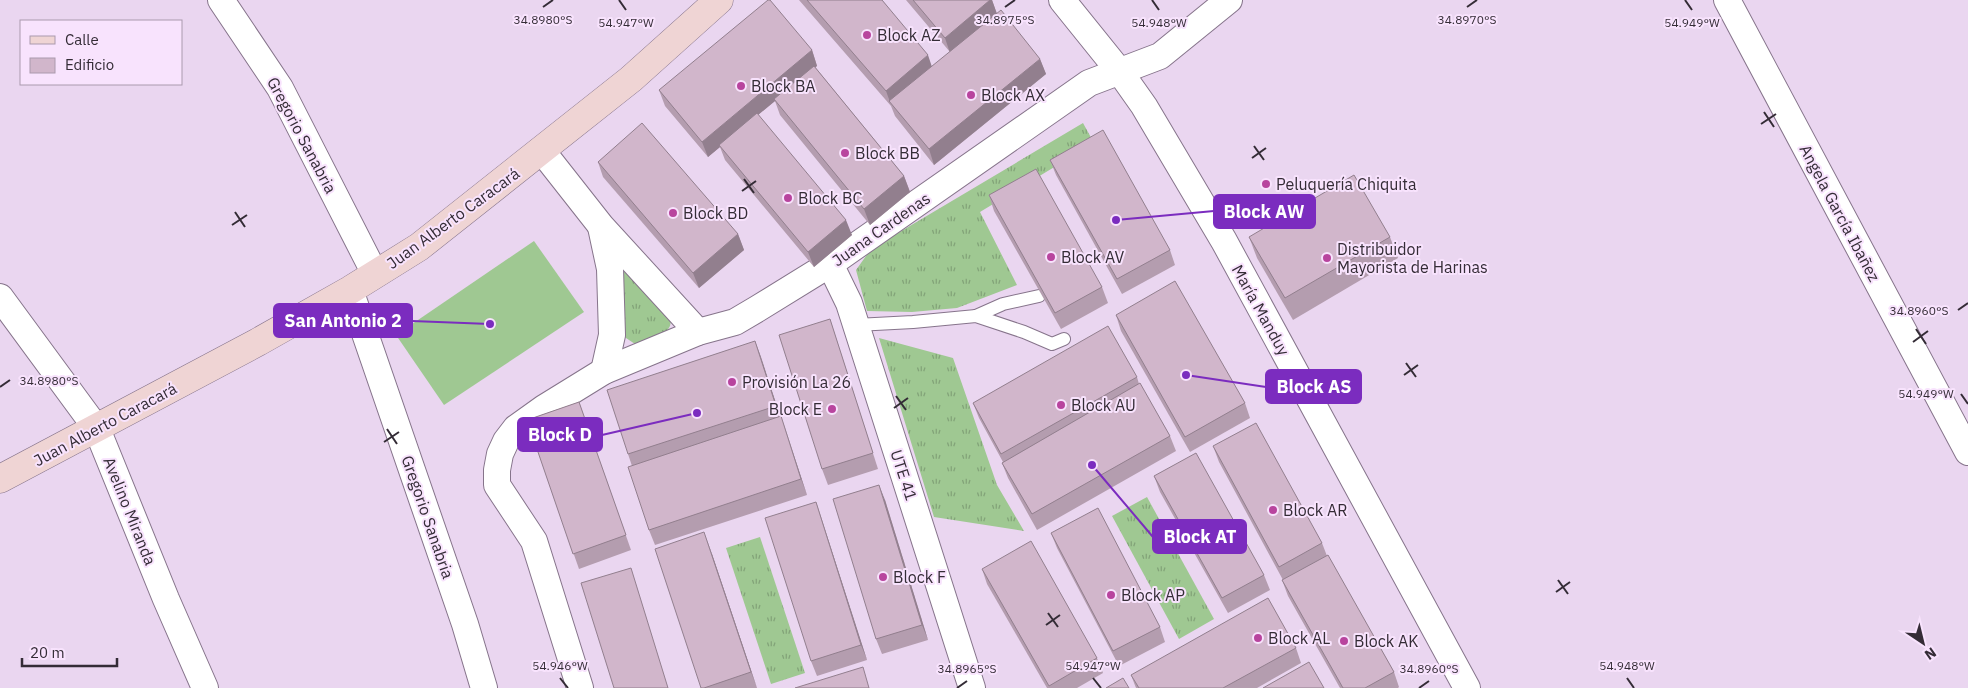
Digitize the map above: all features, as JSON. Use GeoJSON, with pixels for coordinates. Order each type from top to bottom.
{"type":"FeatureCollection","features":[{"type":"Feature","properties":{"kind":"street","name":"Gregorio Sanabria"},"geometry":{"type":"LineString","coordinates":[[221,0],[280,88],[375,274]]}},
{"type":"Feature","properties":{"kind":"street","name":"María Manduy"},"geometry":{"type":"LineString","coordinates":[[1062,0],[1120,72],[1144,106],[1224,241],[1467,688]]}},
{"type":"Feature","properties":{"kind":"street","name":"Juana Cardenas"},"geometry":{"type":"LineString","coordinates":[[580,688],[534,541],[497,485],[500,454],[506,441],[516,428],[544,408],[604,371],[698,332],[735,322],[830,264],[1089,83],[1160,56],[1229,0]]}},
{"type":"Feature","properties":{"kind":"street","name":"Angela García Ibañez"},"geometry":{"type":"LineString","coordinates":[[1727,0],[1968,452]]}},
{"type":"Feature","properties":{"kind":"street","name":"Juan Alberto Caracará"},"geometry":{"type":"LineString","coordinates":[[0,479],[258,342],[350,290],[419,247],[631,79],[714,1]]}},
{"type":"Feature","properties":{"kind":"street"},"geometry":{"type":"LineString","coordinates":[[542,151],[601,226],[698,332]]}},
{"type":"Feature","properties":{"kind":"street"},"geometry":{"type":"LineString","coordinates":[[601,226],[610,269],[612,335],[604,371]]}},
{"type":"Feature","properties":{"kind":"street","name":"UTE 41"},"geometry":{"type":"LineString","coordinates":[[830,264],[849,303],[972,688]]}},
{"type":"Feature","properties":{"kind":"street","name":"Gregorio Sanabria"},"geometry":{"type":"LineString","coordinates":[[350,290],[466,624],[484,688]]}},
{"type":"Feature","properties":{"kind":"street","name":"Avelino Miranda"},"geometry":{"type":"LineString","coordinates":[[0,297],[97,429],[166,599],[205,688]]}},
{"type":"Feature","properties":{"kind":"lane"},"geometry":{"type":"LineString","coordinates":[[856,325],[976,316],[1003,304],[1039,296]]}},
{"type":"Feature","properties":{"kind":"lane"},"geometry":{"type":"LineString","coordinates":[[976,316],[1024,332],[1052,344],[1064,339]]}},
{"type":"Feature","properties":{"kind":"green space"},"geometry":{"type":"Polygon","coordinates":[[[1083,123],[1094,143],[980,212],[1017,285],[957,308],[912,312],[867,311],[856,270],[871,249],[1083,123]]]}},
{"type":"Feature","properties":{"kind":"green space"},"geometry":{"type":"Polygon","coordinates":[[[534,241],[584,312],[444,405],[396,335],[534,241]]]}},
{"type":"Feature","properties":{"kind":"green space"},"geometry":{"type":"Polygon","coordinates":[[[629,271],[671,321],[667,331],[642,344],[635,344],[623,336],[623,272],[629,271]]]}},
{"type":"Feature","properties":{"kind":"green space"},"geometry":{"type":"Polygon","coordinates":[[[879,338],[953,358],[997,485],[1024,531],[934,517],[879,338]]]}},
{"type":"Feature","properties":{"kind":"green space"},"geometry":{"type":"Polygon","coordinates":[[[1147,497],[1214,619],[1179,639],[1112,516],[1147,497]]]}},
{"type":"Feature","properties":{"kind":"green space"},"geometry":{"type":"Polygon","coordinates":[[[760,537],[805,673],[771,684],[726,548],[760,537]]]}},
{"type":"Feature","properties":{"kind":"building","name":"Block BA"},"geometry":{"type":"Polygon","coordinates":[[[770,0],[812,50],[702,142],[659,90],[770,0]]]}},
{"type":"Feature","properties":{"kind":"building","name":"Block AZ"},"geometry":{"type":"Polygon","coordinates":[[[807,0],[882,0],[928,55],[886,91],[807,0]]]}},
{"type":"Feature","properties":{"kind":"building"},"geometry":{"type":"Polygon","coordinates":[[[913,0],[990,0],[945,38],[913,0]]]}},
{"type":"Feature","properties":{"kind":"building","name":"Block AX"},"geometry":{"type":"Polygon","coordinates":[[[1001,10],[1040,59],[929,149],[889,101],[1001,10]]]}},
{"type":"Feature","properties":{"kind":"building","name":"Block BB"},"geometry":{"type":"Polygon","coordinates":[[[814,66],[904,176],[864,209],[774,99],[814,66]]]}},
{"type":"Feature","properties":{"kind":"building","name":"Block BC"},"geometry":{"type":"Polygon","coordinates":[[[757,113],[846,220],[808,252],[719,145],[757,113]]]}},
{"type":"Feature","properties":{"kind":"building","name":"Block BD"},"geometry":{"type":"Polygon","coordinates":[[[642,123],[738,234],[693,273],[598,162],[642,123]]]}},
{"type":"Feature","properties":{"kind":"building"},"geometry":{"type":"Polygon","coordinates":[[[1103,130],[1170,250],[1117,279],[1050,160],[1103,130]]]}},
{"type":"Feature","properties":{"kind":"building","name":"Block AV"},"geometry":{"type":"Polygon","coordinates":[[[1036,169],[1102,287],[1055,313],[989,195],[1036,169]]]}},
{"type":"Feature","properties":{"kind":"building","name":"Distribuidor Mayorista de Harinas"},"geometry":{"type":"Polygon","coordinates":[[[1354,175],[1390,237],[1285,298],[1249,237],[1354,175]]]}},
{"type":"Feature","properties":{"kind":"building"},"geometry":{"type":"Polygon","coordinates":[[[1175,281],[1245,403],[1185,437],[1116,315],[1175,281]]]}},
{"type":"Feature","properties":{"kind":"building","name":"Block E"},"geometry":{"type":"Polygon","coordinates":[[[830,319],[873,453],[822,469],[779,335],[830,319]]]}},
{"type":"Feature","properties":{"kind":"building","name":"Block AU"},"geometry":{"type":"Polygon","coordinates":[[[1108,326],[1137,377],[1001,454],[973,403],[1108,326]]]}},
{"type":"Feature","properties":{"kind":"building"},"geometry":{"type":"Polygon","coordinates":[[[755,341],[776,406],[628,454],[607,390],[755,341]]]}},
{"type":"Feature","properties":{"kind":"building"},"geometry":{"type":"Polygon","coordinates":[[[1140,383],[1170,436],[1032,514],[1002,463],[1140,383]]]}},
{"type":"Feature","properties":{"kind":"building"},"geometry":{"type":"Polygon","coordinates":[[[579,402],[626,535],[573,554],[527,420],[579,402]]]}},
{"type":"Feature","properties":{"kind":"building"},"geometry":{"type":"Polygon","coordinates":[[[781,416],[801,479],[649,530],[628,467],[781,416]]]}},
{"type":"Feature","properties":{"kind":"building","name":"Block AR"},"geometry":{"type":"Polygon","coordinates":[[[1256,423],[1322,543],[1279,567],[1213,446],[1256,423]]]}},
{"type":"Feature","properties":{"kind":"building"},"geometry":{"type":"Polygon","coordinates":[[[1196,453],[1264,575],[1222,598],[1154,476],[1196,453]]]}},
{"type":"Feature","properties":{"kind":"building","name":"Block F"},"geometry":{"type":"Polygon","coordinates":[[[879,485],[922,625],[876,639],[833,499],[879,485]]]}},
{"type":"Feature","properties":{"kind":"building"},"geometry":{"type":"Polygon","coordinates":[[[816,502],[861,645],[811,661],[765,518],[816,502]]]}},
{"type":"Feature","properties":{"kind":"building","name":"Block AP"},"geometry":{"type":"Polygon","coordinates":[[[1098,508],[1160,627],[1113,651],[1051,533],[1098,508]]]}},
{"type":"Feature","properties":{"kind":"building"},"geometry":{"type":"Polygon","coordinates":[[[704,532],[751,672],[701,688],[655,549],[704,532]]]}},
{"type":"Feature","properties":{"kind":"building"},"geometry":{"type":"Polygon","coordinates":[[[1031,541],[1097,658],[1049,686],[982,569],[1031,541]]]}},
{"type":"Feature","properties":{"kind":"building","name":"Block AK"},"geometry":{"type":"Polygon","coordinates":[[[1328,555],[1394,672],[1365,688],[1343,688],[1282,580],[1328,555]]]}},
{"type":"Feature","properties":{"kind":"building"},"geometry":{"type":"Polygon","coordinates":[[[631,568],[668,688],[614,688],[581,583],[631,568]]]}},
{"type":"Feature","properties":{"kind":"building","name":"Block AL"},"geometry":{"type":"Polygon","coordinates":[[[1268,598],[1296,648],[1223,688],[1139,688],[1131,675],[1268,598]]]}},
{"type":"Feature","properties":{"kind":"building"},"geometry":{"type":"Polygon","coordinates":[[[1309,662],[1324,688],[1263,688],[1309,662]]]}},
{"type":"Feature","properties":{"kind":"building"},"geometry":{"type":"Polygon","coordinates":[[[863,667],[869,688],[795,688],[863,667]]]}},
{"type":"Feature","properties":{"kind":"building"},"geometry":{"type":"Polygon","coordinates":[[[1123,678],[1129,688],[1106,688],[1123,678]]]}},
{"type":"Feature","properties":{"kind":"place","name":"Block AZ"},"geometry":{"type":"Point","coordinates":[867,35]}},
{"type":"Feature","properties":{"kind":"place","name":"Block BA"},"geometry":{"type":"Point","coordinates":[741,86]}},
{"type":"Feature","properties":{"kind":"place","name":"Block AX"},"geometry":{"type":"Point","coordinates":[971,95]}},
{"type":"Feature","properties":{"kind":"place","name":"Block BB"},"geometry":{"type":"Point","coordinates":[845,153]}},
{"type":"Feature","properties":{"kind":"place","name":"Peluquería Chiquita"},"geometry":{"type":"Point","coordinates":[1266,184]}},
{"type":"Feature","properties":{"kind":"place","name":"Block BC"},"geometry":{"type":"Point","coordinates":[788,198]}},
{"type":"Feature","properties":{"kind":"place","name":"Block BD"},"geometry":{"type":"Point","coordinates":[673,213]}},
{"type":"Feature","properties":{"kind":"place","name":"Block AW"},"geometry":{"type":"Point","coordinates":[1116,220]}},
{"type":"Feature","properties":{"kind":"place","name":"Block AV"},"geometry":{"type":"Point","coordinates":[1051,257]}},
{"type":"Feature","properties":{"kind":"place","name":"Distribuidor Mayorista de Harinas"},"geometry":{"type":"Point","coordinates":[1327,258]}},
{"type":"Feature","properties":{"kind":"place","name":"San Antonio 2"},"geometry":{"type":"Point","coordinates":[490,324]}},
{"type":"Feature","properties":{"kind":"place","name":"Block AS"},"geometry":{"type":"Point","coordinates":[1186,375]}},
{"type":"Feature","properties":{"kind":"place","name":"Provisión La 26"},"geometry":{"type":"Point","coordinates":[732,382]}},
{"type":"Feature","properties":{"kind":"place","name":"Block AU"},"geometry":{"type":"Point","coordinates":[1061,405]}},
{"type":"Feature","properties":{"kind":"place","name":"Block E"},"geometry":{"type":"Point","coordinates":[832,409]}},
{"type":"Feature","properties":{"kind":"place","name":"Block D"},"geometry":{"type":"Point","coordinates":[697,413]}},
{"type":"Feature","properties":{"kind":"place","name":"Block AT"},"geometry":{"type":"Point","coordinates":[1092,465]}},
{"type":"Feature","properties":{"kind":"place","name":"Block AR"},"geometry":{"type":"Point","coordinates":[1273,510]}},
{"type":"Feature","properties":{"kind":"place","name":"Block F"},"geometry":{"type":"Point","coordinates":[883,577]}},
{"type":"Feature","properties":{"kind":"place","name":"Block AP"},"geometry":{"type":"Point","coordinates":[1111,595]}},
{"type":"Feature","properties":{"kind":"place","name":"Block AL"},"geometry":{"type":"Point","coordinates":[1258,638]}},
{"type":"Feature","properties":{"kind":"place","name":"Block AK"},"geometry":{"type":"Point","coordinates":[1344,641]}}]}
